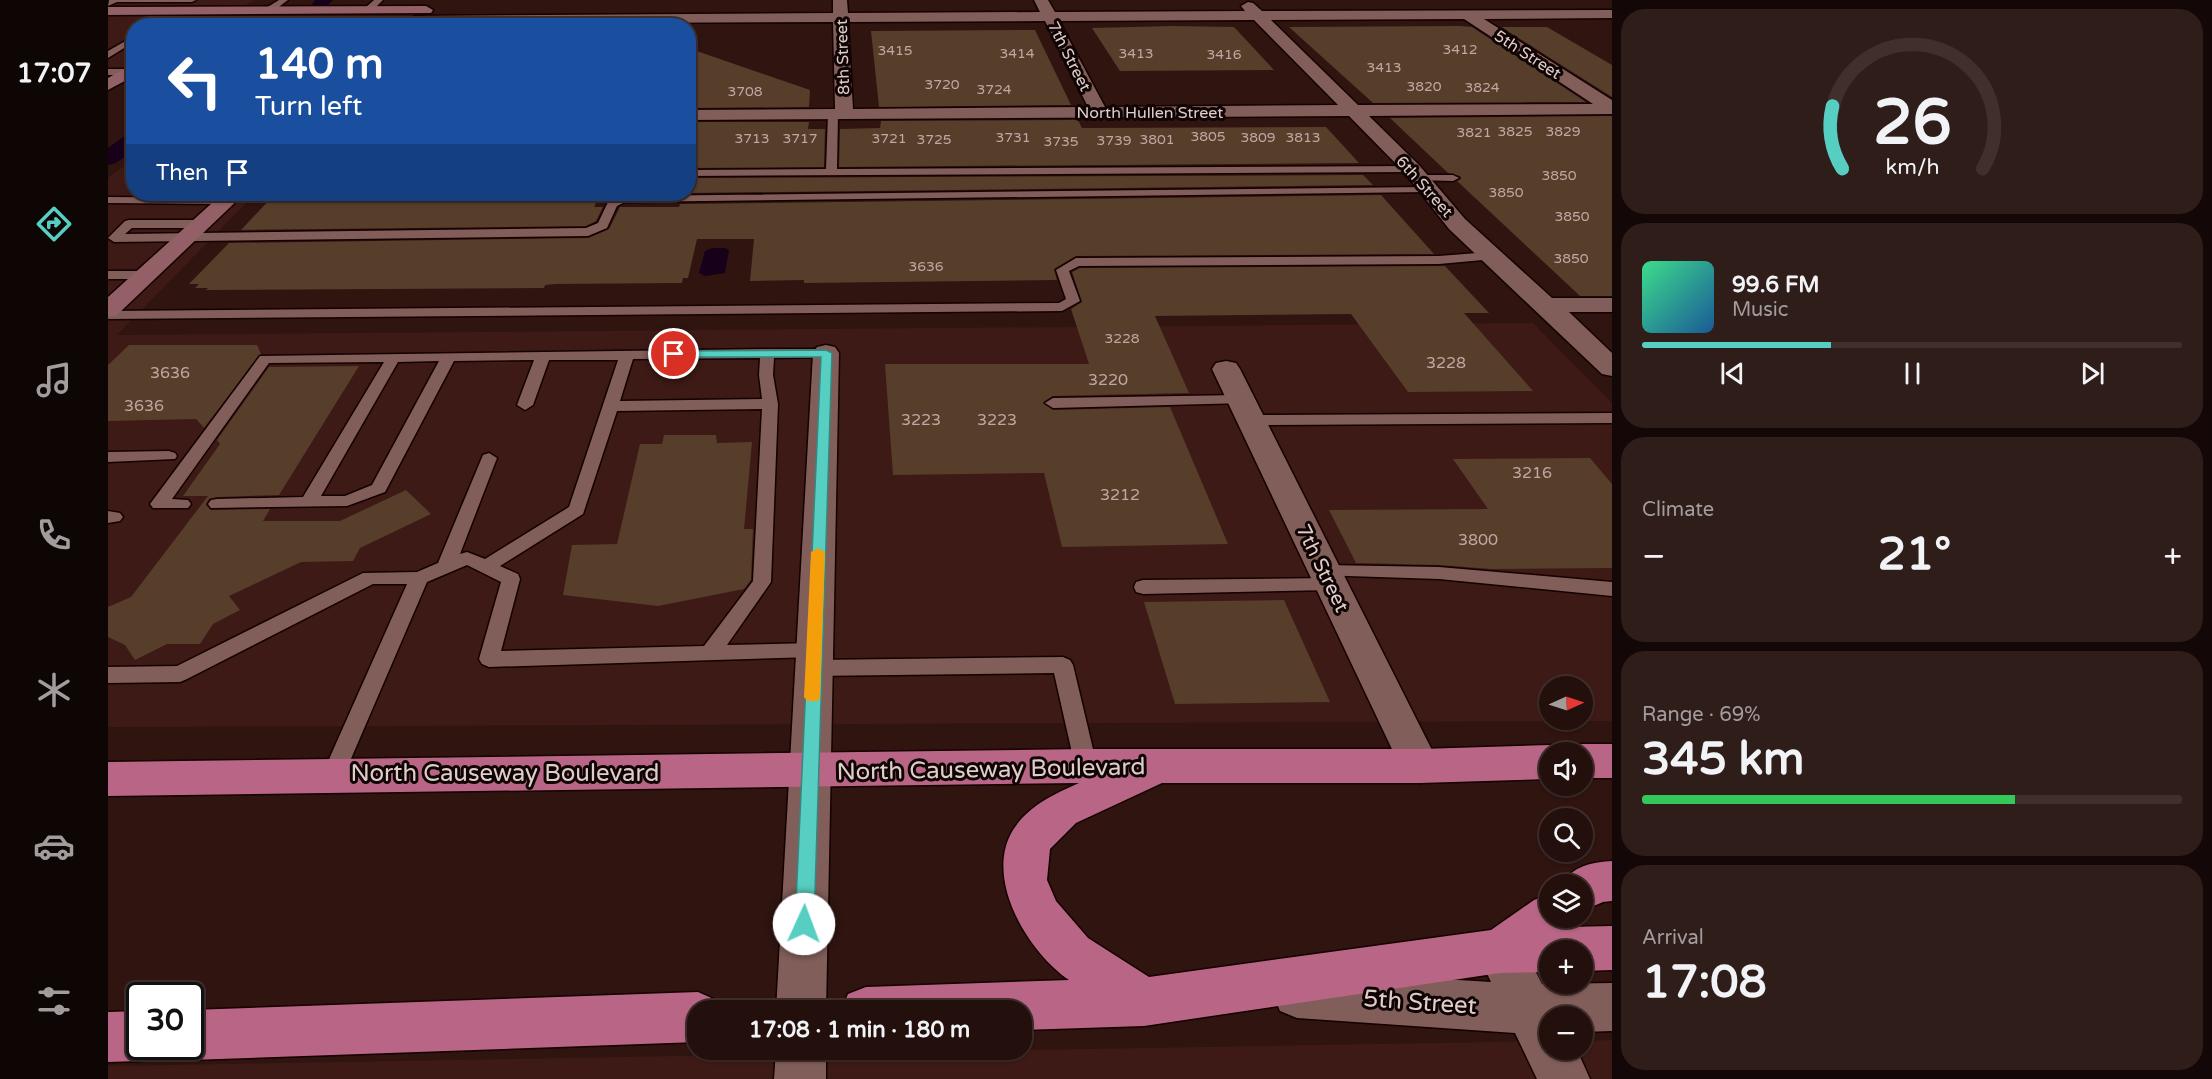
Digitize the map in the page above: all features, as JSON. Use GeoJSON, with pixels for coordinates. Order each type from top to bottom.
{"type":"FeatureCollection","features":[{"type":"Feature","properties":{"kind":"highway"},"geometry":{"type":"LineString","coordinates":[[1593,761],[1612,761]]}},
{"type":"Feature","properties":{"kind":"highway","name":"North Causeway Boulevard"},"geometry":{"type":"LineString","coordinates":[[108,779],[1086,766],[1420,766],[1539,762]]}},
{"type":"Feature","properties":{"kind":"highway"},"geometry":{"type":"LineString","coordinates":[[1144,1002],[1071,954],[1038,914],[1025,880],[1029,842],[1061,810],[1157,766]]}},
{"type":"Feature","properties":{"kind":"highway"},"geometry":{"type":"LineString","coordinates":[[1593,883],[1612,881]]}},
{"type":"Feature","properties":{"kind":"highway"},"geometry":{"type":"LineString","coordinates":[[1500,951],[1539,923]]}},
{"type":"Feature","properties":{"kind":"highway"},"geometry":{"type":"LineString","coordinates":[[1032,1006],[1144,1002],[1500,951],[1612,948]]}},
{"type":"Feature","properties":{"kind":"highway"},"geometry":{"type":"LineString","coordinates":[[204,1035],[687,1017]]}},
{"type":"Feature","properties":{"kind":"highway"},"geometry":{"type":"LineString","coordinates":[[108,1037],[126,1036]]}},
{"type":"Feature","properties":{"kind":"street"},"geometry":{"type":"LineString","coordinates":[[209,18],[239,0]]}},
{"type":"Feature","properties":{"kind":"street"},"geometry":{"type":"LineString","coordinates":[[323,18],[421,14],[632,13],[840,8],[1249,7],[1448,2],[1612,3]]}},
{"type":"Feature","properties":{"kind":"street","name":"5th Street"},"geometry":{"type":"LineString","coordinates":[[1448,2],[1612,109]]}},
{"type":"Feature","properties":{"kind":"street"},"geometry":{"type":"LineString","coordinates":[[108,11],[269,10],[373,5],[421,14]]}},
{"type":"Feature","properties":{"kind":"street"},"geometry":{"type":"LineString","coordinates":[[1249,7],[1467,15],[1612,14]]}},
{"type":"Feature","properties":{"kind":"street","name":"6th Street"},"geometry":{"type":"LineString","coordinates":[[1249,7],[1353,111],[1490,256],[1612,368]]}},
{"type":"Feature","properties":{"kind":"street","name":"8th Street"},"geometry":{"type":"LineString","coordinates":[[838,114],[840,8]]}},
{"type":"Feature","properties":{"kind":"street","name":"7th Street"},"geometry":{"type":"LineString","coordinates":[[1046,8],[1099,112]]}},
{"type":"Feature","properties":{"kind":"street"},"geometry":{"type":"LineString","coordinates":[[108,22],[126,22]]}},
{"type":"Feature","properties":{"kind":"street"},"geometry":{"type":"LineString","coordinates":[[108,85],[126,73]]}},
{"type":"Feature","properties":{"kind":"street","name":"North Hullen Street"},"geometry":{"type":"LineString","coordinates":[[696,116],[1612,109]]}},
{"type":"Feature","properties":{"kind":"street"},"geometry":{"type":"LineString","coordinates":[[108,310],[226,201]]}},
{"type":"Feature","properties":{"kind":"street"},"geometry":{"type":"LineString","coordinates":[[1546,305],[1612,305]]}},
{"type":"Feature","properties":{"kind":"street"},"geometry":{"type":"LineString","coordinates":[[801,1000],[826,353]]}},
{"type":"Feature","properties":{"kind":"street","name":"7th Street"},"geometry":{"type":"LineString","coordinates":[[1226,369],[1420,766]]}},
{"type":"Feature","properties":{"kind":"street"},"geometry":{"type":"LineString","coordinates":[[1500,951],[1564,1079]]}},
{"type":"Feature","properties":{"kind":"street","name":"5th Street"},"geometry":{"type":"LineString","coordinates":[[1229,990],[1527,1009],[1612,1008]]}},
{"type":"Feature","properties":{"kind":"street"},"geometry":{"type":"LineString","coordinates":[[800,1079],[801,1060]]}},
{"type":"Feature","properties":{"kind":"lane"},"geometry":{"type":"LineString","coordinates":[[108,2],[115,0],[193,0]]}},
{"type":"Feature","properties":{"kind":"lane"},"geometry":{"type":"LineString","coordinates":[[178,11],[193,0]]}},
{"type":"Feature","properties":{"kind":"lane"},"geometry":{"type":"LineString","coordinates":[[269,10],[284,0]]}},
{"type":"Feature","properties":{"kind":"lane"},"geometry":{"type":"LineString","coordinates":[[117,38],[126,38]]}},
{"type":"Feature","properties":{"kind":"lane"},"geometry":{"type":"LineString","coordinates":[[108,55],[126,43]]}},
{"type":"Feature","properties":{"kind":"lane"},"geometry":{"type":"LineString","coordinates":[[108,72],[126,70]]}},
{"type":"Feature","properties":{"kind":"lane"},"geometry":{"type":"LineString","coordinates":[[831,172],[838,114]]}},
{"type":"Feature","properties":{"kind":"lane"},"geometry":{"type":"LineString","coordinates":[[696,172],[1418,179]]}},
{"type":"Feature","properties":{"kind":"lane"},"geometry":{"type":"LineString","coordinates":[[696,197],[1454,178]]}},
{"type":"Feature","properties":{"kind":"lane"},"geometry":{"type":"LineString","coordinates":[[108,200],[126,200]]}},
{"type":"Feature","properties":{"kind":"lane"},"geometry":{"type":"LineString","coordinates":[[194,231],[129,224],[114,238],[194,231],[588,232],[603,225],[612,204],[619,201]]}},
{"type":"Feature","properties":{"kind":"lane"},"geometry":{"type":"LineString","coordinates":[[108,315],[1062,307],[1072,301],[1062,270],[1076,262],[1439,260],[1490,256]]}},
{"type":"Feature","properties":{"kind":"lane"},"geometry":{"type":"LineString","coordinates":[[108,275],[146,274]]}},
{"type":"Feature","properties":{"kind":"lane"},"geometry":{"type":"LineString","coordinates":[[710,653],[762,582],[770,404],[766,375],[767,353]]}},
{"type":"Feature","properties":{"kind":"lane"},"geometry":{"type":"LineString","coordinates":[[182,504],[159,504],[265,359],[826,353]]}},
{"type":"Feature","properties":{"kind":"lane"},"geometry":{"type":"LineString","coordinates":[[485,567],[577,510],[627,355]]}},
{"type":"Feature","properties":{"kind":"lane"},"geometry":{"type":"LineString","coordinates":[[525,405],[543,356]]}},
{"type":"Feature","properties":{"kind":"lane"},"geometry":{"type":"LineString","coordinates":[[308,503],[394,357]]}},
{"type":"Feature","properties":{"kind":"lane"},"geometry":{"type":"LineString","coordinates":[[217,504],[347,501],[379,488],[449,357]]}},
{"type":"Feature","properties":{"kind":"lane"},"geometry":{"type":"LineString","coordinates":[[1053,403],[1246,410],[1612,418]]}},
{"type":"Feature","properties":{"kind":"lane"},"geometry":{"type":"LineString","coordinates":[[610,406],[770,404]]}},
{"type":"Feature","properties":{"kind":"lane"},"geometry":{"type":"LineString","coordinates":[[108,457],[169,456]]}},
{"type":"Feature","properties":{"kind":"lane"},"geometry":{"type":"LineString","coordinates":[[446,566],[489,458]]}},
{"type":"Feature","properties":{"kind":"lane"},"geometry":{"type":"LineString","coordinates":[[108,675],[180,674],[370,578],[419,578],[467,558],[511,579],[489,659],[710,653],[814,659],[1063,665],[1086,766]]}},
{"type":"Feature","properties":{"kind":"lane"},"geometry":{"type":"LineString","coordinates":[[1143,587],[1439,573],[1612,589]]}},
{"type":"Feature","properties":{"kind":"lane"},"geometry":{"type":"LineString","coordinates":[[333,775],[419,578]]}},
{"type":"Feature","properties":{"kind":"shaded area"},"geometry":{"type":"Polygon","coordinates":[[[108,0],[255,0],[222,18],[126,18],[126,71],[108,81],[108,0]]]}},
{"type":"Feature","properties":{"kind":"shaded area"},"geometry":{"type":"Polygon","coordinates":[[[126,164],[126,201],[248,201],[117,335],[1533,323],[1612,403],[1612,721],[1593,721],[1593,676],[1539,676],[1539,721],[108,727],[108,178],[126,164]]]}},
{"type":"Feature","properties":{"kind":"shaded area"},"geometry":{"type":"Polygon","coordinates":[[[712,248],[729,250],[725,273],[705,276],[699,273],[705,251],[712,248]]]}},
{"type":"Feature","properties":{"kind":"shaded area"},"geometry":{"type":"Polygon","coordinates":[[[1612,1040],[1612,1079],[108,1079],[108,1066],[687,1056],[687,1060],[1032,1060],[1032,1050],[1539,1041],[1539,1060],[1593,1060],[1593,1041],[1612,1040]]]}},
{"type":"Feature","properties":{"kind":"building"},"geometry":{"type":"Polygon","coordinates":[[[1234,27],[1274,70],[1120,71],[1092,28],[1234,27]]]}},
{"type":"Feature","properties":{"kind":"building"},"geometry":{"type":"Polygon","coordinates":[[[1289,27],[1472,27],[1586,102],[1373,103],[1289,27]]]}},
{"type":"Feature","properties":{"kind":"building"},"geometry":{"type":"Polygon","coordinates":[[[1501,27],[1547,27],[1612,65],[1612,97],[1501,27]]]}},
{"type":"Feature","properties":{"kind":"building"},"geometry":{"type":"Polygon","coordinates":[[[1035,30],[1071,105],[879,107],[871,31],[1035,30]]]}},
{"type":"Feature","properties":{"kind":"building"},"geometry":{"type":"Polygon","coordinates":[[[696,51],[810,90],[809,107],[696,108],[696,51]]]}},
{"type":"Feature","properties":{"kind":"building"},"geometry":{"type":"Polygon","coordinates":[[[1612,116],[1612,296],[1580,296],[1457,181],[1461,179],[1460,176],[1448,173],[1390,118],[1612,116]]]}},
{"type":"Feature","properties":{"kind":"building"},"geometry":{"type":"Polygon","coordinates":[[[1078,120],[1082,128],[1326,127],[1359,163],[839,167],[840,129],[880,128],[881,121],[1078,120]]]}},
{"type":"Feature","properties":{"kind":"building"},"geometry":{"type":"Polygon","coordinates":[[[696,122],[809,122],[808,129],[825,129],[824,167],[696,168],[696,122]]]}},
{"type":"Feature","properties":{"kind":"building"},"geometry":{"type":"Polygon","coordinates":[[[1363,175],[1373,185],[696,193],[696,178],[1363,175]]]}},
{"type":"Feature","properties":{"kind":"building"},"geometry":{"type":"Polygon","coordinates":[[[1381,195],[1434,254],[1076,256],[1054,269],[1057,280],[804,283],[804,280],[750,281],[754,239],[697,239],[688,278],[683,278],[682,283],[555,284],[545,285],[544,288],[206,290],[208,288],[195,288],[199,284],[189,284],[229,243],[588,238],[609,229],[620,207],[679,207],[680,204],[1381,195]]]}},
{"type":"Feature","properties":{"kind":"building"},"geometry":{"type":"Polygon","coordinates":[[[268,201],[597,201],[594,207],[603,207],[596,221],[586,226],[241,230],[268,201]]]}},
{"type":"Feature","properties":{"kind":"building"},"geometry":{"type":"Polygon","coordinates":[[[1445,266],[1489,313],[1464,313],[1533,391],[1408,392],[1351,314],[1155,316],[1189,393],[1053,396],[1043,402],[1053,410],[1170,407],[1228,544],[1062,547],[1044,473],[893,475],[885,364],[1089,364],[1071,309],[1082,302],[1072,272],[1080,268],[1445,266]]]}},
{"type":"Feature","properties":{"kind":"building"},"geometry":{"type":"Polygon","coordinates":[[[129,345],[257,345],[261,354],[204,428],[196,419],[108,421],[108,365],[129,345]]]}},
{"type":"Feature","properties":{"kind":"building"},"geometry":{"type":"Polygon","coordinates":[[[359,366],[279,495],[217,497],[209,499],[206,505],[211,510],[270,509],[263,521],[340,521],[406,490],[431,514],[360,548],[353,561],[301,562],[229,596],[240,610],[213,624],[200,644],[167,644],[135,660],[125,645],[108,637],[108,607],[131,597],[208,496],[183,496],[220,444],[217,440],[269,367],[359,366]]]}},
{"type":"Feature","properties":{"kind":"building"},"geometry":{"type":"Polygon","coordinates":[[[664,435],[716,435],[717,443],[752,442],[744,529],[753,529],[751,580],[744,589],[658,606],[563,595],[572,545],[617,544],[640,444],[662,444],[664,435]]]}},
{"type":"Feature","properties":{"kind":"building"},"geometry":{"type":"Polygon","coordinates":[[[1590,458],[1612,484],[1612,568],[1491,569],[1356,563],[1329,510],[1488,509],[1453,459],[1590,458]]]}},
{"type":"Feature","properties":{"kind":"building"},"geometry":{"type":"Polygon","coordinates":[[[1284,600],[1330,702],[1175,704],[1144,602],[1284,600]]]}},
{"type":"Feature","properties":{"kind":"waterway"},"geometry":{"type":"LineString","coordinates":[[320,4],[325,0]]}},
{"type":"Feature","properties":{"kind":"waterway"},"geometry":{"type":"LineString","coordinates":[[108,158],[126,146]]}},
{"type":"Feature","properties":{"kind":"slow traffic"},"geometry":{"type":"LineString","coordinates":[[812,697],[818,552]]}},
{"type":"Feature","properties":{"kind":"route"},"geometry":{"type":"LineString","coordinates":[[674,354],[826,353],[804,924]]}}]}
